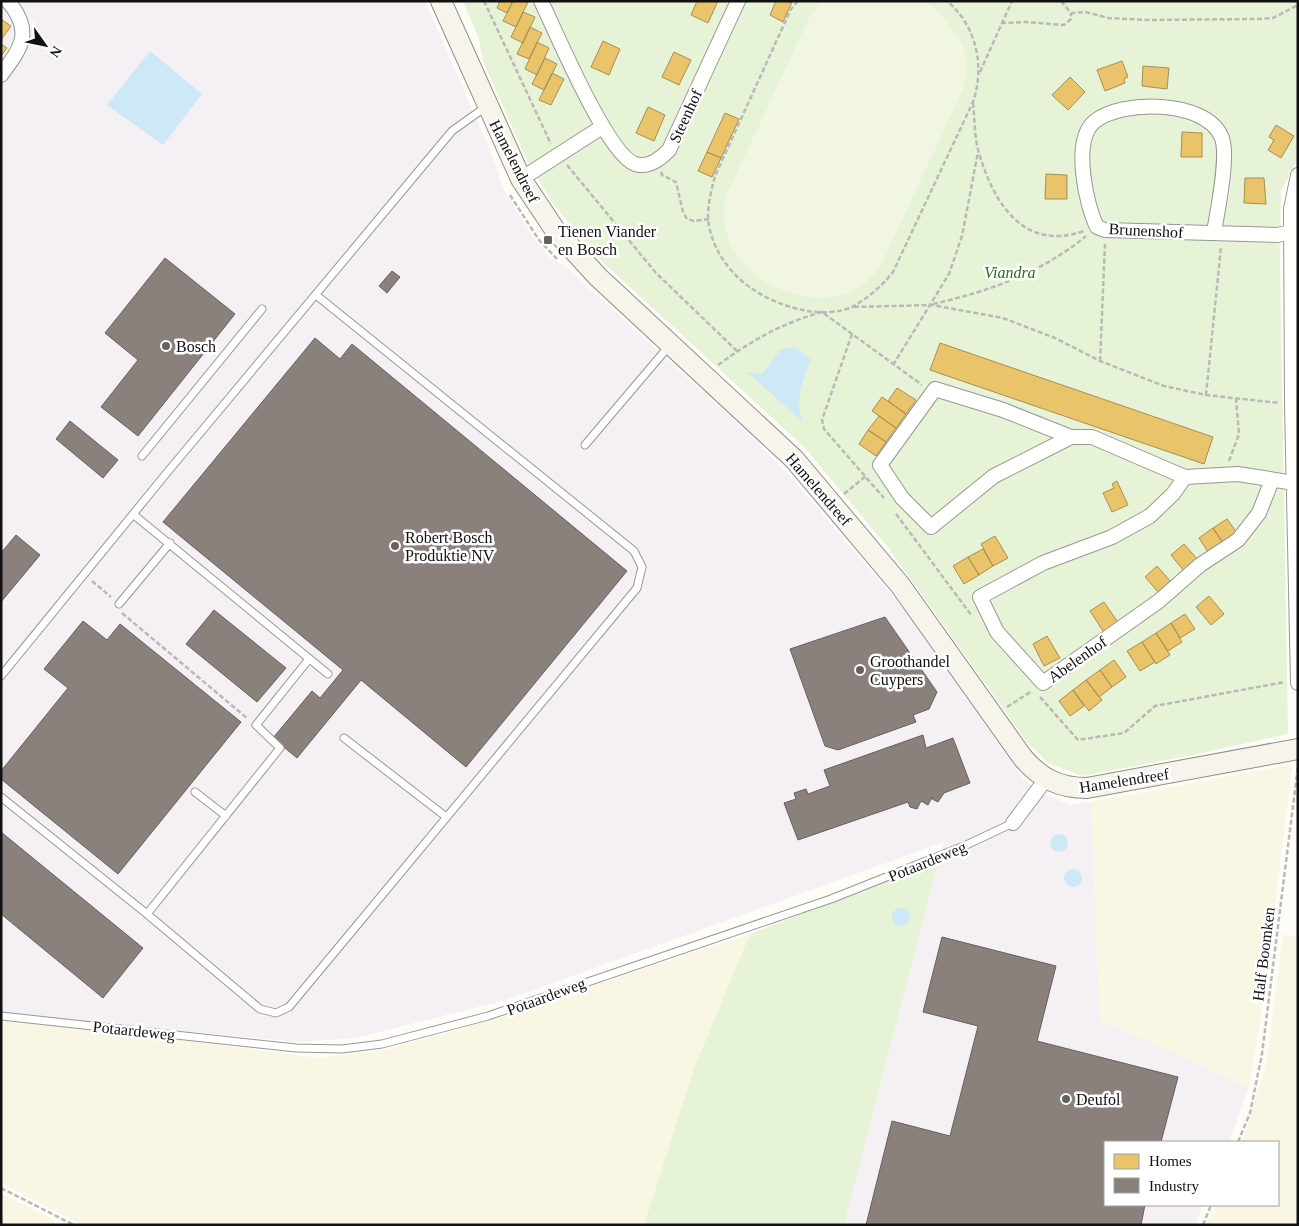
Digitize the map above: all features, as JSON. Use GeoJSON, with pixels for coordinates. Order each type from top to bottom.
{"type":"FeatureCollection","features":[{"type":"Feature","properties":{"kind":"street"},"geometry":{"type":"LineString","coordinates":[[1,76],[21,48],[21,27],[17,12],[8,1]]}},
{"type":"Feature","properties":{"kind":"street","name":"Hamelendreef"},"geometry":{"type":"LineString","coordinates":[[441,1],[521,179],[555,230],[578,257],[774,439],[832,503],[900,585],[1023,758],[1046,779],[1063,786],[1087,788],[1298,749]]}},
{"type":"Feature","properties":{"kind":"street","name":"Steenhof"},"geometry":{"type":"LineString","coordinates":[[541,1],[602,127],[636,164],[647,164],[658,160],[669,150],[738,1]]}},
{"type":"Feature","properties":{"kind":"street","name":"Brunenshof"},"geometry":{"type":"LineString","coordinates":[[1218,233],[1224,151],[1222,137],[1213,123],[1195,113],[1181,109],[1149,107],[1128,108],[1106,115],[1093,122],[1084,135],[1083,163],[1090,213],[1101,228],[1218,233],[1277,234],[1295,231]]}},
{"type":"Feature","properties":{"kind":"street"},"geometry":{"type":"LineString","coordinates":[[521,179],[602,127]]}},
{"type":"Feature","properties":{"kind":"street"},"geometry":{"type":"LineString","coordinates":[[1298,175],[1292,200],[1295,231],[1292,404],[1298,683]]}},
{"type":"Feature","properties":{"kind":"street"},"geometry":{"type":"LineString","coordinates":[[1072,437],[994,476],[931,527],[902,498],[880,465],[936,389],[1003,410],[1072,437],[1092,437],[1185,476],[1238,474],[1294,483]]}},
{"type":"Feature","properties":{"kind":"street","name":"Abelenhof"},"geometry":{"type":"LineString","coordinates":[[1185,476],[1173,494],[1150,516],[1112,537],[1043,563],[980,597],[997,632],[1043,683],[1159,602],[1200,565],[1238,540],[1259,513],[1272,480]]}},
{"type":"Feature","properties":{"kind":"street","name":"Potaardeweg"},"geometry":{"type":"LineString","coordinates":[[1014,823],[1046,779]]}},
{"type":"Feature","properties":{"kind":"lane"},"geometry":{"type":"LineString","coordinates":[[1,676],[83,574],[452,131],[487,106]]}},
{"type":"Feature","properties":{"kind":"lane"},"geometry":{"type":"LineString","coordinates":[[1,797],[148,914],[260,1009],[276,1013],[289,1007],[637,588],[642,567],[634,551],[316,295]]}},
{"type":"Feature","properties":{"kind":"lane"},"geometry":{"type":"LineString","coordinates":[[142,456],[262,309]]}},
{"type":"Feature","properties":{"kind":"lane"},"geometry":{"type":"LineString","coordinates":[[585,445],[671,344]]}},
{"type":"Feature","properties":{"kind":"lane"},"geometry":{"type":"LineString","coordinates":[[134,515],[328,674]]}},
{"type":"Feature","properties":{"kind":"lane"},"geometry":{"type":"LineString","coordinates":[[119,604],[170,543]]}},
{"type":"Feature","properties":{"kind":"lane"},"geometry":{"type":"LineString","coordinates":[[148,914],[280,748],[256,725],[309,659]]}},
{"type":"Feature","properties":{"kind":"lane"},"geometry":{"type":"LineString","coordinates":[[344,738],[446,816]]}},
{"type":"Feature","properties":{"kind":"lane"},"geometry":{"type":"LineString","coordinates":[[195,792],[226,816]]}},
{"type":"Feature","properties":{"kind":"lane","name":"Potaardeweg"},"geometry":{"type":"LineString","coordinates":[[1,1016],[296,1048],[342,1049],[382,1044],[488,1016],[831,899],[964,846],[1014,823]]}},
{"type":"Feature","properties":{"kind":"path"},"geometry":{"type":"LineString","coordinates":[[484,1],[551,144],[612,223],[656,273],[737,351]]}},
{"type":"Feature","properties":{"kind":"path"},"geometry":{"type":"LineString","coordinates":[[798,1],[792,8],[715,176],[710,196],[708,219],[714,243],[723,261],[736,276],[753,290],[791,308],[822,312],[922,385],[936,389]]}},
{"type":"Feature","properties":{"kind":"path"},"geometry":{"type":"LineString","coordinates":[[852,307],[882,286],[893,272],[973,102],[979,85],[980,73],[972,34],[964,20],[948,1]]}},
{"type":"Feature","properties":{"kind":"path"},"geometry":{"type":"LineString","coordinates":[[980,73],[1012,1]]}},
{"type":"Feature","properties":{"kind":"path"},"geometry":{"type":"LineString","coordinates":[[1001,23],[1026,22],[1064,25],[1071,19],[1071,13],[1061,1]]}},
{"type":"Feature","properties":{"kind":"path"},"geometry":{"type":"LineString","coordinates":[[1071,13],[1086,12],[1108,18],[1148,20],[1256,19],[1273,18],[1298,5]]}},
{"type":"Feature","properties":{"kind":"path"},"geometry":{"type":"LineString","coordinates":[[893,365],[932,305],[949,274],[962,236],[978,152],[973,102]]}},
{"type":"Feature","properties":{"kind":"path"},"geometry":{"type":"LineString","coordinates":[[978,152],[1000,202],[1012,219],[1025,228],[1039,234],[1072,236],[1101,228]]}},
{"type":"Feature","properties":{"kind":"path"},"geometry":{"type":"LineString","coordinates":[[658,160],[662,175],[676,182],[683,212],[687,219],[694,221],[708,219]]}},
{"type":"Feature","properties":{"kind":"path"},"geometry":{"type":"LineString","coordinates":[[932,305],[977,294],[1039,269],[1101,228]]}},
{"type":"Feature","properties":{"kind":"path"},"geometry":{"type":"LineString","coordinates":[[1100,361],[1101,228]]}},
{"type":"Feature","properties":{"kind":"path"},"geometry":{"type":"LineString","coordinates":[[1206,395],[1218,233]]}},
{"type":"Feature","properties":{"kind":"path"},"geometry":{"type":"LineString","coordinates":[[714,368],[762,335],[796,319],[852,307],[932,305],[1003,318],[1055,338],[1100,361],[1164,386],[1206,395],[1292,404]]}},
{"type":"Feature","properties":{"kind":"path"},"geometry":{"type":"LineString","coordinates":[[1225,475],[1239,434],[1236,399]]}},
{"type":"Feature","properties":{"kind":"path"},"geometry":{"type":"LineString","coordinates":[[848,491],[862,479]]}},
{"type":"Feature","properties":{"kind":"path"},"geometry":{"type":"LineString","coordinates":[[842,496],[847,502]]}},
{"type":"Feature","properties":{"kind":"path"},"geometry":{"type":"LineString","coordinates":[[83,574],[119,604],[123,615],[256,725]]}},
{"type":"Feature","properties":{"kind":"path"},"geometry":{"type":"LineString","coordinates":[[1013,704],[1027,694]]}},
{"type":"Feature","properties":{"kind":"path","name":"Half Boomken"},"geometry":{"type":"LineString","coordinates":[[1238,1141],[1250,1112],[1262,1054],[1298,765]]}},
{"type":"Feature","properties":{"kind":"path"},"geometry":{"type":"LineString","coordinates":[[1,1188],[74,1225]]}},
{"type":"Feature","properties":{"kind":"path"},"geometry":{"type":"LineString","coordinates":[[1203,1225],[1211,1206]]}},
{"type":"Feature","properties":{"kind":"shaded area"},"geometry":{"type":"Polygon","coordinates":[[[1,1],[425,1],[493,157],[503,188],[527,228],[548,256],[565,266],[751,436],[795,482],[901,606],[1024,780],[1043,794],[1071,805],[1091,802],[1100,1019],[1249,1087],[1229,1141],[1104,1141],[1104,1206],[1203,1206],[1195,1225],[844,1225],[944,842],[506,1000],[355,1038],[298,1042],[1,1013],[1,1]]]}},
{"type":"Feature","properties":{"kind":"shaded area"},"geometry":{"type":"Polygon","coordinates":[[[1289,765],[1292,769],[1260,1023],[1249,1087],[1100,1019],[1091,802],[1289,765]]]}},
{"type":"Feature","properties":{"kind":"shaded area"},"geometry":{"type":"Polygon","coordinates":[[[750,934],[694,1068],[644,1225],[82,1225],[1,1183],[1,1021],[142,1035],[318,1058],[385,1050],[444,1034],[750,934]]]}},
{"type":"Feature","properties":{"kind":"shaded area"},"geometry":{"type":"Polygon","coordinates":[[[1283,934],[1298,937],[1298,1225],[1206,1225],[1215,1206],[1279,1206],[1279,1141],[1242,1141],[1266,1064],[1283,934]]]}},
{"type":"Feature","properties":{"kind":"shaded area"},"geometry":{"type":"Polygon","coordinates":[[[1,1194],[49,1217],[57,1225],[1,1225],[1,1194]]]}},
{"type":"Feature","properties":{"kind":"green space","name":"Viandra"},"geometry":{"type":"Polygon","coordinates":[[[463,1],[1298,1],[1298,158],[1281,192],[1280,264],[1288,734],[1193,755],[1082,776],[1048,763],[1027,742],[890,550],[805,448],[596,256],[554,205],[527,161],[483,61],[479,39],[463,1]]]}},
{"type":"Feature","properties":{"kind":"green space"},"geometry":{"type":"Polygon","coordinates":[[[822,1],[924,1],[943,16],[963,45],[967,60],[967,75],[963,89],[881,265],[860,286],[834,296],[805,296],[777,288],[752,272],[734,250],[725,224],[727,194],[809,18],[822,1]]]}},
{"type":"Feature","properties":{"kind":"green space"},"geometry":{"type":"Polygon","coordinates":[[[939,860],[844,1225],[644,1225],[694,1068],[750,934],[939,860]]]}},
{"type":"Feature","properties":{"kind":"water"},"geometry":{"type":"Polygon","coordinates":[[[150,51],[202,94],[163,145],[107,105],[150,51]]]}},
{"type":"Feature","properties":{"kind":"water"},"geometry":{"type":"Polygon","coordinates":[[[796,348],[811,359],[799,398],[800,414],[803,422],[747,372],[762,374],[781,349],[796,348]]]}},
{"type":"Feature","properties":{"kind":"water"},"geometry":{"type":"Polygon","coordinates":[[[1059,834],[1067,839],[1068,843],[1063,851],[1059,852],[1051,847],[1050,843],[1055,835],[1059,834]]]}},
{"type":"Feature","properties":{"kind":"water"},"geometry":{"type":"Polygon","coordinates":[[[1073,869],[1081,874],[1082,878],[1077,886],[1073,887],[1065,882],[1064,878],[1069,870],[1073,869]]]}},
{"type":"Feature","properties":{"kind":"water"},"geometry":{"type":"Polygon","coordinates":[[[901,908],[909,913],[910,917],[905,925],[901,926],[893,921],[892,917],[897,909],[901,908]]]}},
{"type":"Feature","properties":{"kind":"building: Homes"},"geometry":{"type":"Polygon","coordinates":[[[500,1],[513,1],[507,13],[497,8],[500,1]]]}},
{"type":"Feature","properties":{"kind":"building: Homes"},"geometry":{"type":"Polygon","coordinates":[[[513,1],[528,2],[516,27],[503,21],[513,1]]]}},
{"type":"Feature","properties":{"kind":"building: Homes"},"geometry":{"type":"Polygon","coordinates":[[[697,1],[718,1],[708,23],[691,15],[697,1]]]}},
{"type":"Feature","properties":{"kind":"building: Homes"},"geometry":{"type":"Polygon","coordinates":[[[776,1],[792,2],[783,22],[770,15],[776,1]]]}},
{"type":"Feature","properties":{"kind":"building: Homes"},"geometry":{"type":"Polygon","coordinates":[[[523,12],[535,17],[523,43],[511,37],[523,12]]]}},
{"type":"Feature","properties":{"kind":"building: Homes"},"geometry":{"type":"Polygon","coordinates":[[[1,19],[11,26],[1,40],[1,19]]]}},
{"type":"Feature","properties":{"kind":"building: Homes"},"geometry":{"type":"Polygon","coordinates":[[[530,27],[542,33],[529,59],[517,54],[530,27]]]}},
{"type":"Feature","properties":{"kind":"building: Homes"},"geometry":{"type":"Polygon","coordinates":[[[603,41],[620,49],[609,75],[591,67],[603,41]]]}},
{"type":"Feature","properties":{"kind":"building: Homes"},"geometry":{"type":"Polygon","coordinates":[[[537,42],[549,48],[537,75],[525,69],[537,42]]]}},
{"type":"Feature","properties":{"kind":"building: Homes"},"geometry":{"type":"Polygon","coordinates":[[[1,44],[7,48],[1,56],[1,44]]]}},
{"type":"Feature","properties":{"kind":"building: Homes"},"geometry":{"type":"Polygon","coordinates":[[[674,52],[691,60],[679,85],[662,77],[674,52]]]}},
{"type":"Feature","properties":{"kind":"building: Homes"},"geometry":{"type":"Polygon","coordinates":[[[545,58],[557,64],[544,90],[532,84],[545,58]]]}},
{"type":"Feature","properties":{"kind":"building: Homes"},"geometry":{"type":"Polygon","coordinates":[[[1122,61],[1128,77],[1124,79],[1125,83],[1105,91],[1097,70],[1122,61]]]}},
{"type":"Feature","properties":{"kind":"building: Homes"},"geometry":{"type":"Polygon","coordinates":[[[1143,66],[1169,68],[1167,89],[1142,86],[1143,66]]]}},
{"type":"Feature","properties":{"kind":"building: Homes"},"geometry":{"type":"Polygon","coordinates":[[[552,73],[564,79],[551,105],[539,100],[552,73]]]}},
{"type":"Feature","properties":{"kind":"building: Homes"},"geometry":{"type":"Polygon","coordinates":[[[1070,77],[1085,92],[1068,110],[1052,95],[1070,77]]]}},
{"type":"Feature","properties":{"kind":"building: Homes"},"geometry":{"type":"Polygon","coordinates":[[[648,107],[665,115],[654,141],[636,133],[648,107]]]}},
{"type":"Feature","properties":{"kind":"building: Homes"},"geometry":{"type":"Polygon","coordinates":[[[725,113],[739,119],[721,158],[707,152],[725,113]]]}},
{"type":"Feature","properties":{"kind":"building: Homes"},"geometry":{"type":"Polygon","coordinates":[[[1276,125],[1294,136],[1281,158],[1268,150],[1274,140],[1269,137],[1276,125]]]}},
{"type":"Feature","properties":{"kind":"building: Homes"},"geometry":{"type":"Polygon","coordinates":[[[1182,132],[1202,133],[1202,157],[1181,157],[1182,132]]]}},
{"type":"Feature","properties":{"kind":"building: Homes"},"geometry":{"type":"Polygon","coordinates":[[[707,152],[721,158],[712,177],[698,171],[707,152]]]}},
{"type":"Feature","properties":{"kind":"building: Homes"},"geometry":{"type":"Polygon","coordinates":[[[1046,174],[1067,175],[1067,199],[1045,199],[1046,174]]]}},
{"type":"Feature","properties":{"kind":"building: Homes"},"geometry":{"type":"Polygon","coordinates":[[[1245,178],[1264,178],[1266,204],[1244,203],[1245,178]]]}},
{"type":"Feature","properties":{"kind":"building: Homes"},"geometry":{"type":"Polygon","coordinates":[[[940,343],[1213,437],[1204,464],[930,370],[940,343]]]}},
{"type":"Feature","properties":{"kind":"building: Homes"},"geometry":{"type":"Polygon","coordinates":[[[897,388],[916,400],[906,414],[888,401],[897,388]]]}},
{"type":"Feature","properties":{"kind":"building: Homes"},"geometry":{"type":"Polygon","coordinates":[[[882,397],[906,414],[896,428],[872,411],[882,397]]]}},
{"type":"Feature","properties":{"kind":"building: Homes"},"geometry":{"type":"Polygon","coordinates":[[[879,416],[896,428],[886,442],[868,430],[879,416]]]}},
{"type":"Feature","properties":{"kind":"building: Homes"},"geometry":{"type":"Polygon","coordinates":[[[868,430],[886,442],[876,456],[859,444],[868,430]]]}},
{"type":"Feature","properties":{"kind":"building: Homes"},"geometry":{"type":"Polygon","coordinates":[[[1117,481],[1128,505],[1112,512],[1103,493],[1114,488],[1112,484],[1117,481]]]}},
{"type":"Feature","properties":{"kind":"building: Homes"},"geometry":{"type":"Polygon","coordinates":[[[1227,519],[1237,533],[1223,543],[1213,528],[1227,519]]]}},
{"type":"Feature","properties":{"kind":"building: Homes"},"geometry":{"type":"Polygon","coordinates":[[[1213,528],[1223,543],[1208,552],[1199,538],[1213,528]]]}},
{"type":"Feature","properties":{"kind":"building: Homes"},"geometry":{"type":"Polygon","coordinates":[[[995,536],[1008,558],[993,566],[981,544],[995,536]]]}},
{"type":"Feature","properties":{"kind":"building: Homes"},"geometry":{"type":"Polygon","coordinates":[[[1184,544],[1198,560],[1184,571],[1171,555],[1184,544]]]}},
{"type":"Feature","properties":{"kind":"building: Homes"},"geometry":{"type":"Polygon","coordinates":[[[983,549],[993,566],[979,575],[968,557],[983,549]]]}},
{"type":"Feature","properties":{"kind":"building: Homes"},"geometry":{"type":"Polygon","coordinates":[[[968,557],[979,575],[964,584],[953,566],[968,557]]]}},
{"type":"Feature","properties":{"kind":"building: Homes"},"geometry":{"type":"Polygon","coordinates":[[[1157,566],[1172,583],[1159,593],[1145,577],[1157,566]]]}},
{"type":"Feature","properties":{"kind":"building: Homes"},"geometry":{"type":"Polygon","coordinates":[[[1209,596],[1224,614],[1211,625],[1196,607],[1209,596]]]}},
{"type":"Feature","properties":{"kind":"building: Homes"},"geometry":{"type":"Polygon","coordinates":[[[1104,602],[1119,624],[1105,634],[1090,611],[1104,602]]]}},
{"type":"Feature","properties":{"kind":"building: Homes"},"geometry":{"type":"Polygon","coordinates":[[[1185,614],[1195,629],[1180,638],[1171,623],[1185,614]]]}},
{"type":"Feature","properties":{"kind":"building: Homes"},"geometry":{"type":"Polygon","coordinates":[[[1171,623],[1182,642],[1168,651],[1156,633],[1171,623]]]}},
{"type":"Feature","properties":{"kind":"building: Homes"},"geometry":{"type":"Polygon","coordinates":[[[1156,633],[1170,655],[1156,664],[1142,642],[1156,633]]]}},
{"type":"Feature","properties":{"kind":"building: Homes"},"geometry":{"type":"Polygon","coordinates":[[[1047,636],[1060,658],[1044,666],[1033,644],[1047,636]]]}},
{"type":"Feature","properties":{"kind":"building: Homes"},"geometry":{"type":"Polygon","coordinates":[[[1142,642],[1155,662],[1140,671],[1127,651],[1142,642]]]}},
{"type":"Feature","properties":{"kind":"building: Homes"},"geometry":{"type":"Polygon","coordinates":[[[1114,660],[1126,677],[1112,687],[1100,670],[1114,660]]]}},
{"type":"Feature","properties":{"kind":"building: Homes"},"geometry":{"type":"Polygon","coordinates":[[[1100,670],[1112,687],[1099,697],[1086,680],[1100,670]]]}},
{"type":"Feature","properties":{"kind":"building: Homes"},"geometry":{"type":"Polygon","coordinates":[[[1086,680],[1102,700],[1089,711],[1073,690],[1086,680]]]}},
{"type":"Feature","properties":{"kind":"building: Homes"},"geometry":{"type":"Polygon","coordinates":[[[1073,690],[1084,706],[1070,716],[1059,701],[1073,690]]]}},
{"type":"Feature","properties":{"kind":"building: Industry","name":"Bosch"},"geometry":{"type":"Polygon","coordinates":[[[165,258],[235,314],[138,436],[101,407],[138,360],[105,333],[165,258]]]}},
{"type":"Feature","properties":{"kind":"building: Industry"},"geometry":{"type":"Polygon","coordinates":[[[392,271],[400,277],[387,293],[379,286],[392,271]]]}},
{"type":"Feature","properties":{"kind":"building: Industry","name":"Robert Bosch Produktie NV"},"geometry":{"type":"Polygon","coordinates":[[[315,338],[340,359],[352,344],[627,571],[466,767],[361,680],[297,758],[273,738],[312,691],[320,698],[343,670],[163,522],[315,338]]]}},
{"type":"Feature","properties":{"kind":"building: Industry"},"geometry":{"type":"Polygon","coordinates":[[[70,421],[118,460],[103,478],[56,439],[70,421]]]}},
{"type":"Feature","properties":{"kind":"building: Industry"},"geometry":{"type":"Polygon","coordinates":[[[16,535],[40,555],[1,602],[1,553],[16,535]]]}},
{"type":"Feature","properties":{"kind":"building: Industry"},"geometry":{"type":"Polygon","coordinates":[[[214,610],[286,668],[257,702],[186,644],[214,610]]]}},
{"type":"Feature","properties":{"kind":"building: Industry","name":"Groothandel Cuypers"},"geometry":{"type":"Polygon","coordinates":[[[885,617],[937,692],[929,709],[913,715],[916,722],[838,750],[825,746],[790,649],[885,617]]]}},
{"type":"Feature","properties":{"kind":"building: Industry"},"geometry":{"type":"Polygon","coordinates":[[[83,621],[107,640],[120,624],[241,722],[118,874],[1,779],[1,771],[68,688],[44,669],[83,621]]]}},
{"type":"Feature","properties":{"kind":"building: Industry"},"geometry":{"type":"Polygon","coordinates":[[[923,735],[926,748],[953,738],[970,783],[944,793],[938,802],[932,799],[932,797],[928,805],[921,801],[917,809],[910,807],[908,802],[798,840],[784,803],[796,799],[794,793],[806,789],[808,794],[830,786],[824,770],[923,735]]]}},
{"type":"Feature","properties":{"kind":"building: Industry"},"geometry":{"type":"Polygon","coordinates":[[[1,832],[143,948],[103,998],[1,914],[1,832]]]}},
{"type":"Feature","properties":{"kind":"building: Industry","name":"Deufol"},"geometry":{"type":"Polygon","coordinates":[[[942,937],[1056,966],[1037,1041],[1178,1077],[1161,1141],[1104,1141],[1104,1206],[1145,1206],[1141,1225],[866,1225],[892,1121],[950,1136],[978,1026],[923,1012],[942,937]]]}},
{"type":"Feature","properties":{"kind":"place","name":"Tienen Viander en Bosch"},"geometry":{"type":"Point","coordinates":[548,240]}},
{"type":"Feature","properties":{"kind":"place","name":"Bosch"},"geometry":{"type":"Point","coordinates":[166,346]}},
{"type":"Feature","properties":{"kind":"place","name":"Robert Bosch Produktie NV"},"geometry":{"type":"Point","coordinates":[395,546]}},
{"type":"Feature","properties":{"kind":"place","name":"Groothandel Cuypers"},"geometry":{"type":"Point","coordinates":[860,670]}},
{"type":"Feature","properties":{"kind":"place","name":"Deufol"},"geometry":{"type":"Point","coordinates":[1066,1099]}}]}
